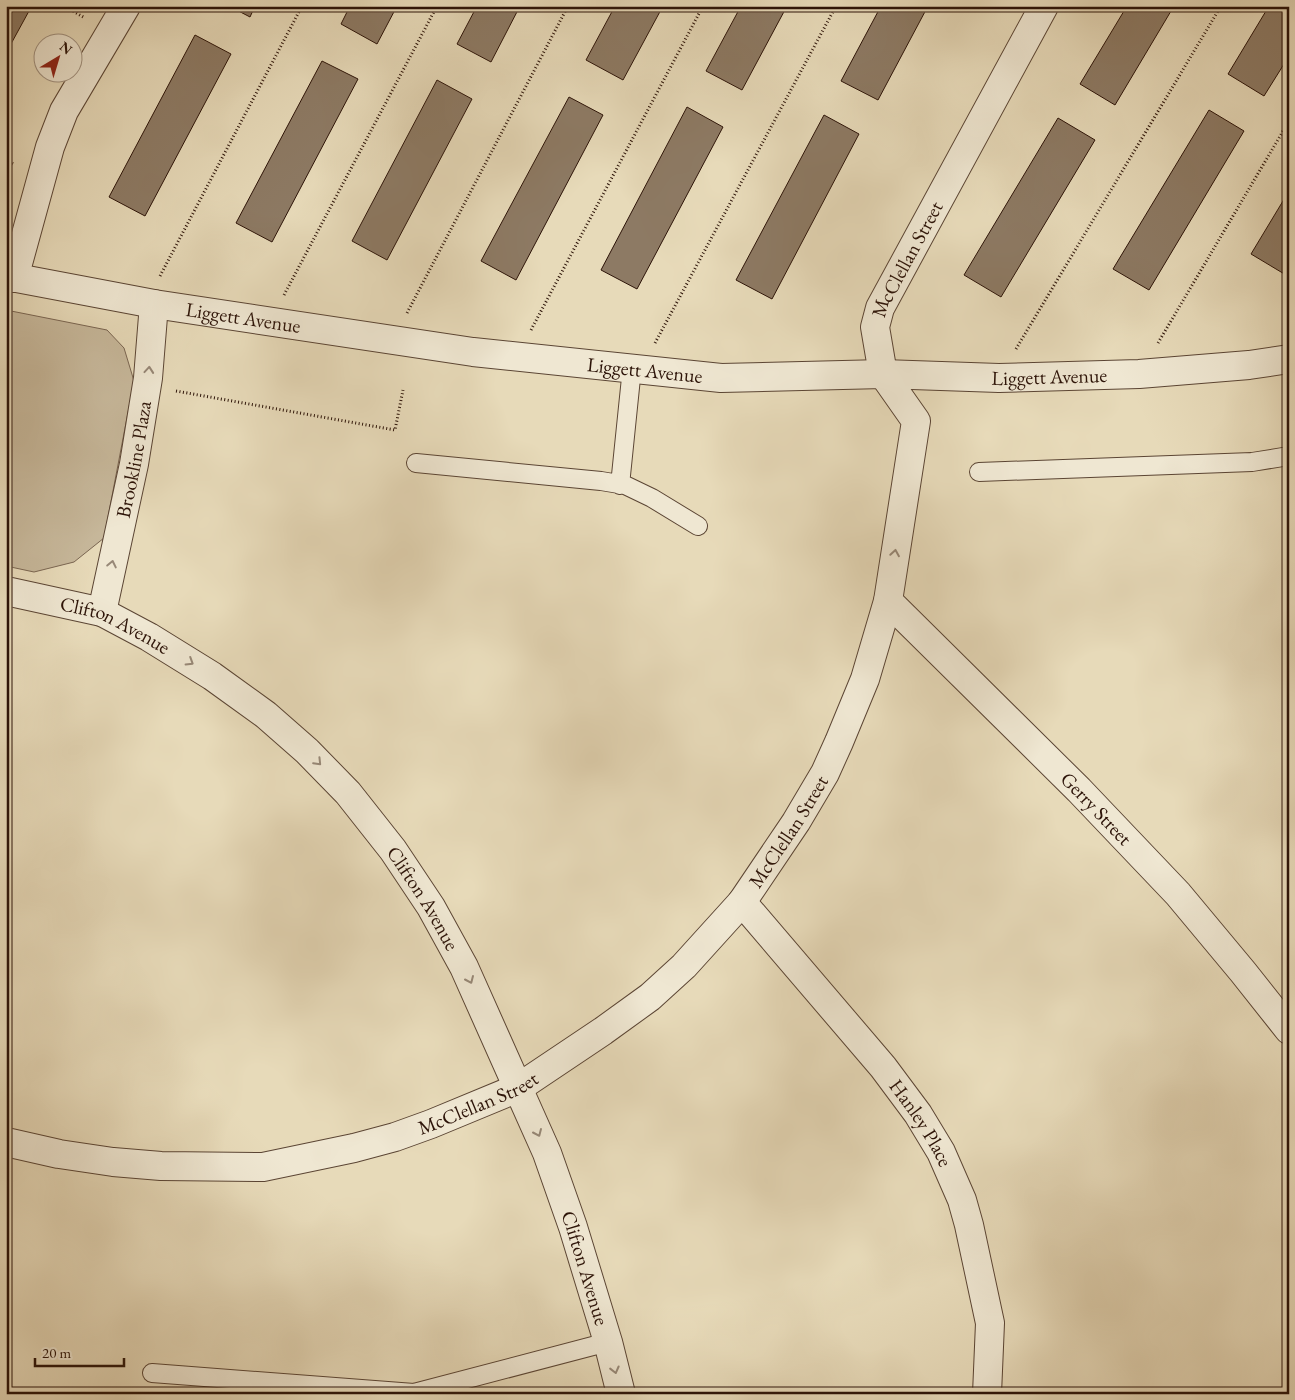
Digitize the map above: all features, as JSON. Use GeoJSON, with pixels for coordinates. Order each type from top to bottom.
{"type":"FeatureCollection","features":[{"type":"Feature","properties":{"kind":"street"},"geometry":{"type":"LineString","coordinates":[[10,277],[50,148],[64,111],[126,6]]}},
{"type":"Feature","properties":{"kind":"street","name":"McClellan Street"},"geometry":{"type":"LineString","coordinates":[[6,1142],[59,1154],[113,1162],[160,1166],[263,1167],[354,1148],[395,1137],[431,1124],[518,1088],[604,1031],[650,997],[684,966],[742,902],[796,822],[825,773],[865,679],[888,601],[916,420],[883,374],[875,327],[880,308],[1044,6]]}},
{"type":"Feature","properties":{"kind":"street","name":"Liggett Avenue"},"geometry":{"type":"LineString","coordinates":[[10,277],[150,303],[393,340],[517,356],[721,378],[883,374],[999,378],[1139,374],[1249,365],[1289,359]]}},
{"type":"Feature","properties":{"kind":"street","name":"Brookline Plaza"},"geometry":{"type":"LineString","coordinates":[[102,612],[137,445],[148,378],[150,303]]}},
{"type":"Feature","properties":{"kind":"street","name":"Clifton Avenue"},"geometry":{"type":"LineString","coordinates":[[6,591],[102,612],[149,637],[212,676],[258,709],[307,751],[348,793],[393,850],[431,907],[464,967],[547,1153],[574,1227],[608,1342],[621,1394]]}},
{"type":"Feature","properties":{"kind":"street","name":"Gerry Street"},"geometry":{"type":"LineString","coordinates":[[888,601],[1078,790],[1178,894],[1289,1030]]}},
{"type":"Feature","properties":{"kind":"street","name":"Hanley Place"},"geometry":{"type":"LineString","coordinates":[[742,902],[883,1067],[918,1114],[941,1152],[962,1200],[990,1323],[987,1394]]}},
{"type":"Feature","properties":{"kind":"lane"},"geometry":{"type":"LineString","coordinates":[[620,484],[637,369]]}},
{"type":"Feature","properties":{"kind":"lane"},"geometry":{"type":"LineString","coordinates":[[979,472],[1252,462],[1289,456]]}},
{"type":"Feature","properties":{"kind":"lane"},"geometry":{"type":"LineString","coordinates":[[416,463],[620,484],[652,498],[698,526]]}},
{"type":"Feature","properties":{"kind":"lane"},"geometry":{"type":"LineString","coordinates":[[152,1373],[414,1393],[608,1342]]}},
{"type":"Feature","properties":{"kind":"path"},"geometry":{"type":"LineString","coordinates":[[150,303],[302,6]]}},
{"type":"Feature","properties":{"kind":"path"},"geometry":{"type":"LineString","coordinates":[[270,321],[437,6]]}},
{"type":"Feature","properties":{"kind":"path"},"geometry":{"type":"LineString","coordinates":[[393,340],[568,6]]}},
{"type":"Feature","properties":{"kind":"path"},"geometry":{"type":"LineString","coordinates":[[517,356],[703,6]]}},
{"type":"Feature","properties":{"kind":"path"},"geometry":{"type":"LineString","coordinates":[[637,369],[836,6]]}},
{"type":"Feature","properties":{"kind":"path"},"geometry":{"type":"LineString","coordinates":[[999,378],[1221,6]]}},
{"type":"Feature","properties":{"kind":"path"},"geometry":{"type":"LineString","coordinates":[[1139,374],[1289,122]]}},
{"type":"Feature","properties":{"kind":"path"},"geometry":{"type":"LineString","coordinates":[[175,391],[395,430],[403,390]]}},
{"type":"Feature","properties":{"kind":"shaded area"},"geometry":{"type":"Polygon","coordinates":[[[6,310],[107,330],[124,348],[134,381],[104,538],[74,562],[34,572],[6,566],[6,310]]]}},
{"type":"Feature","properties":{"kind":"building"},"geometry":{"type":"Polygon","coordinates":[[[6,6],[21,6],[29,11],[6,53],[6,6]]]}},
{"type":"Feature","properties":{"kind":"building"},"geometry":{"type":"Polygon","coordinates":[[[229,6],[255,6],[250,17],[229,6]]]}},
{"type":"Feature","properties":{"kind":"building"},"geometry":{"type":"Polygon","coordinates":[[[350,6],[397,6],[377,44],[341,24],[350,6]]]}},
{"type":"Feature","properties":{"kind":"building"},"geometry":{"type":"Polygon","coordinates":[[[477,6],[520,6],[491,62],[457,44],[477,6]]]}},
{"type":"Feature","properties":{"kind":"building"},"geometry":{"type":"Polygon","coordinates":[[[615,6],[663,6],[623,80],[586,60],[615,6]]]}},
{"type":"Feature","properties":{"kind":"building"},"geometry":{"type":"Polygon","coordinates":[[[741,6],[787,6],[742,90],[706,71],[741,6]]]}},
{"type":"Feature","properties":{"kind":"building"},"geometry":{"type":"Polygon","coordinates":[[[881,6],[928,6],[878,100],[841,81],[881,6]]]}},
{"type":"Feature","properties":{"kind":"building"},"geometry":{"type":"Polygon","coordinates":[[[1127,6],[1174,6],[1115,105],[1080,84],[1127,6]]]}},
{"type":"Feature","properties":{"kind":"building"},"geometry":{"type":"Polygon","coordinates":[[[1269,6],[1289,6],[1289,56],[1264,96],[1228,74],[1269,6]]]}},
{"type":"Feature","properties":{"kind":"building"},"geometry":{"type":"Polygon","coordinates":[[[195,35],[231,54],[145,216],[109,197],[195,35]]]}},
{"type":"Feature","properties":{"kind":"building"},"geometry":{"type":"Polygon","coordinates":[[[322,61],[358,79],[272,242],[236,223],[322,61]]]}},
{"type":"Feature","properties":{"kind":"building"},"geometry":{"type":"Polygon","coordinates":[[[437,80],[472,99],[387,260],[352,241],[437,80]]]}},
{"type":"Feature","properties":{"kind":"building"},"geometry":{"type":"Polygon","coordinates":[[[569,97],[603,115],[516,280],[481,261],[569,97]]]}},
{"type":"Feature","properties":{"kind":"building"},"geometry":{"type":"Polygon","coordinates":[[[687,107],[723,127],[637,289],[601,270],[687,107]]]}},
{"type":"Feature","properties":{"kind":"building"},"geometry":{"type":"Polygon","coordinates":[[[1209,110],[1244,131],[1149,290],[1113,269],[1209,110]]]}},
{"type":"Feature","properties":{"kind":"building"},"geometry":{"type":"Polygon","coordinates":[[[824,115],[859,134],[772,299],[736,280],[824,115]]]}},
{"type":"Feature","properties":{"kind":"building"},"geometry":{"type":"Polygon","coordinates":[[[1058,118],[1095,140],[1001,297],[964,275],[1058,118]]]}},
{"type":"Feature","properties":{"kind":"building"},"geometry":{"type":"Polygon","coordinates":[[[1289,191],[1289,270],[1286,275],[1251,254],[1289,191]]]}}]}
